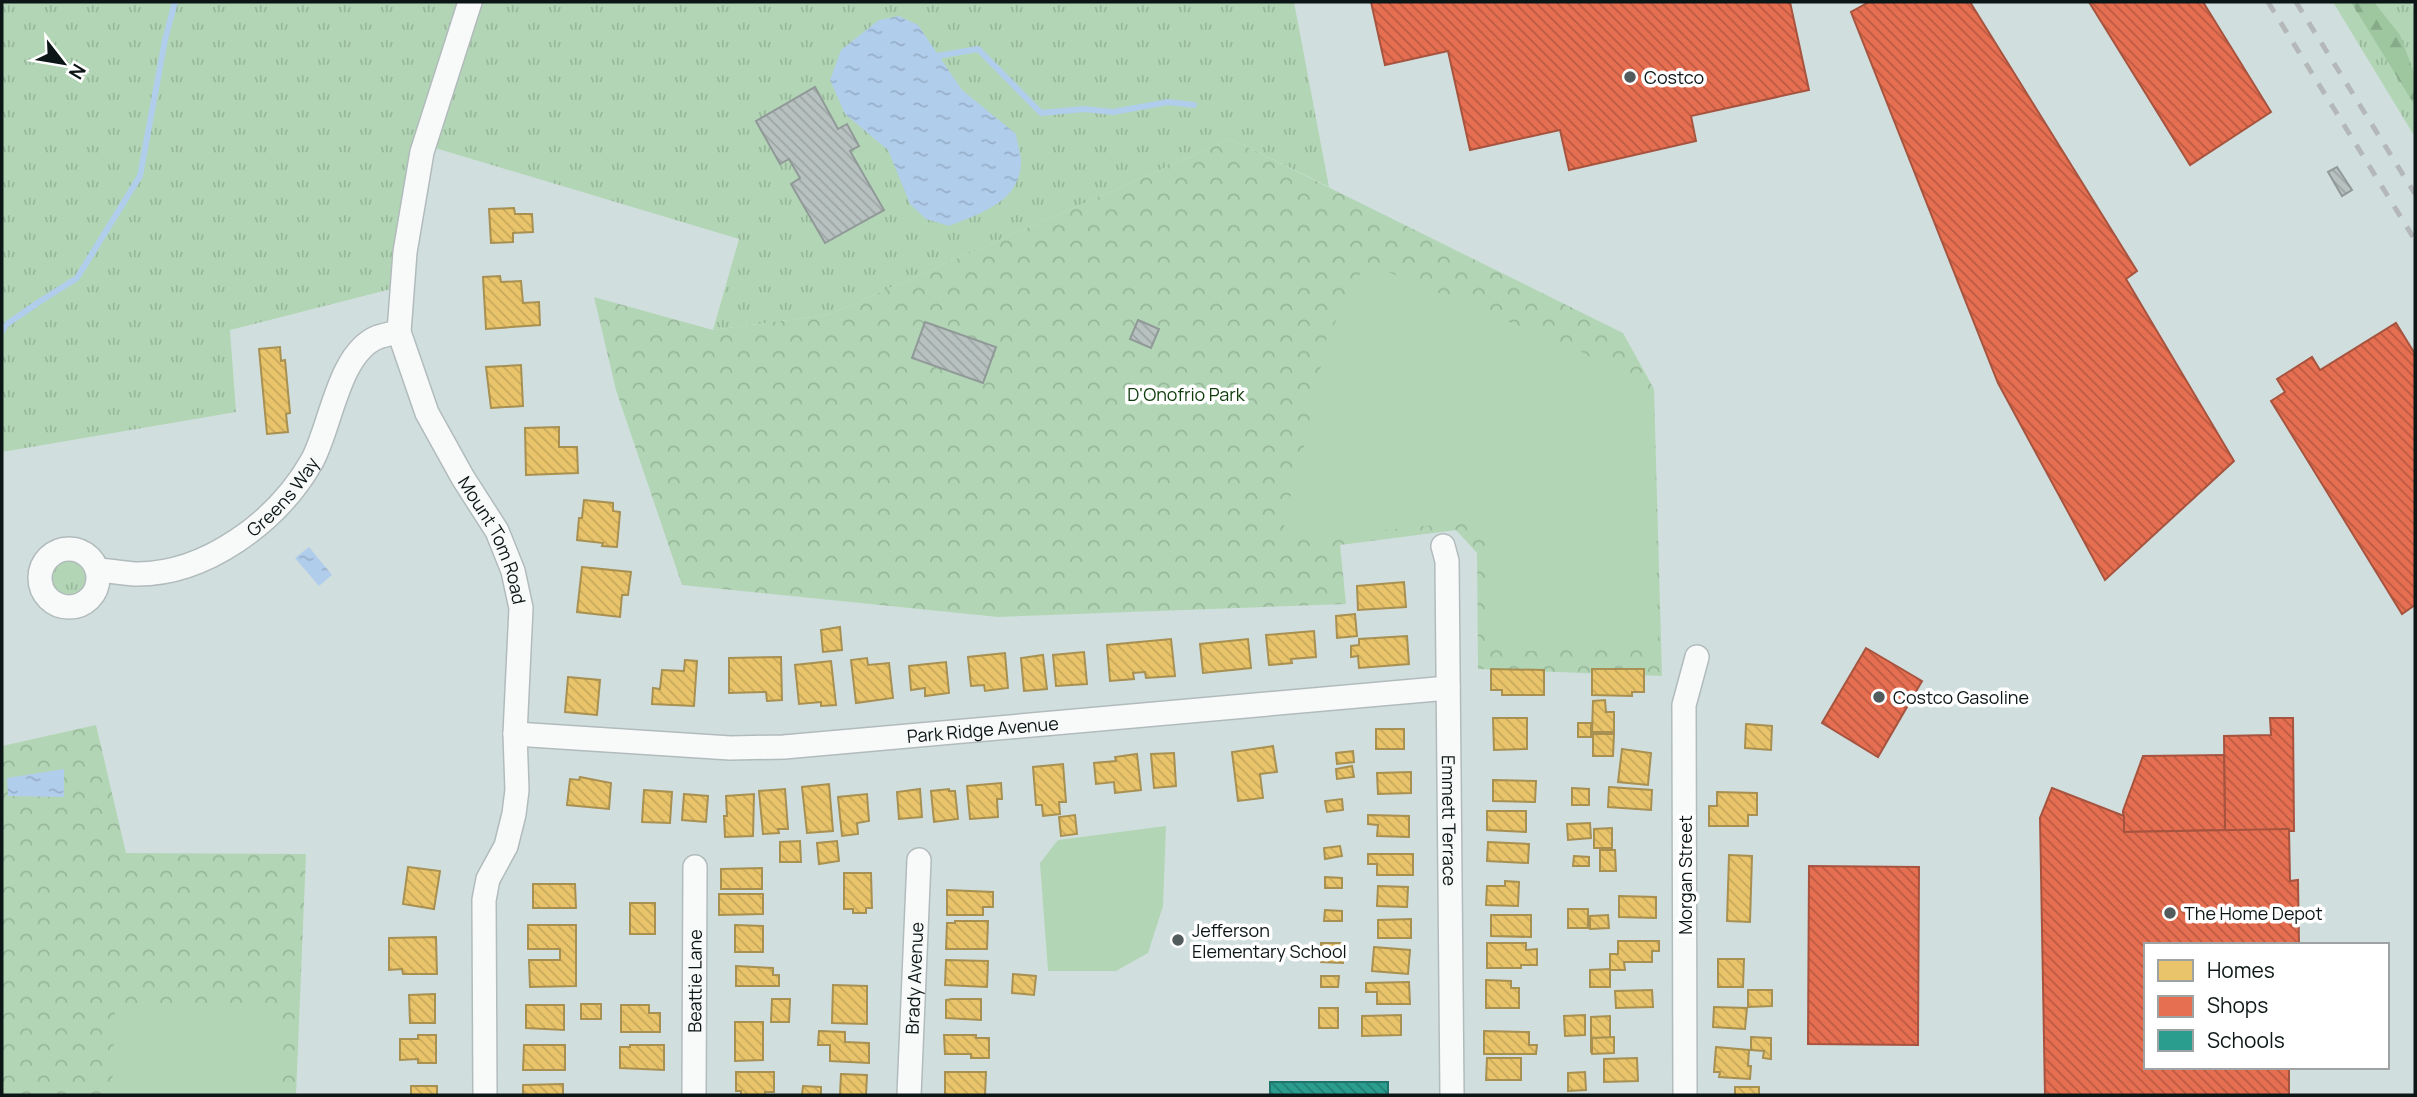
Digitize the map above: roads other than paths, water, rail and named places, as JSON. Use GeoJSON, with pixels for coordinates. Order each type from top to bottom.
{"type":"FeatureCollection","features":[{"type":"Feature","properties":{"kind":"street","name":"Mount Tom Road"},"geometry":{"type":"LineString","coordinates":[[470,2],[422,152],[405,252],[399,332],[427,413],[463,478],[497,531],[513,570],[521,608],[515,734],[517,790],[513,827],[488,879],[484,900],[485,1095]]}},
{"type":"Feature","properties":{"kind":"street","name":"Greens Way"},"geometry":{"type":"LineString","coordinates":[[98,570],[136,574],[177,568],[211,557],[248,534],[293,489],[313,460],[336,396],[359,352],[376,338],[399,332]]}},
{"type":"Feature","properties":{"kind":"street","name":"Emmett Terrace"},"geometry":{"type":"LineString","coordinates":[[1443,546],[1447,561],[1452,1095]]}},
{"type":"Feature","properties":{"kind":"street","name":"Morgan Street"},"geometry":{"type":"LineString","coordinates":[[1685,1095],[1684,705],[1697,657]]}},
{"type":"Feature","properties":{"kind":"street","name":"Park Ridge Avenue"},"geometry":{"type":"LineString","coordinates":[[515,734],[730,748],[784,747],[1448,688]]}},
{"type":"Feature","properties":{"kind":"street","name":"Brady Avenue"},"geometry":{"type":"LineString","coordinates":[[909,1095],[919,860]]}},
{"type":"Feature","properties":{"kind":"street","name":"Beattie Lane"},"geometry":{"type":"LineString","coordinates":[[694,1095],[695,867]]}},
{"type":"Feature","properties":{"kind":"water"},"geometry":{"type":"Polygon","coordinates":[[[899,16],[918,25],[962,90],[1016,134],[1021,161],[1014,187],[997,204],[949,226],[926,219],[910,204],[888,150],[845,114],[830,80],[841,50],[879,20],[899,16]]]}},
{"type":"Feature","properties":{"kind":"water"},"geometry":{"type":"Polygon","coordinates":[[[309,547],[332,575],[319,586],[295,558],[309,547]]]}},
{"type":"Feature","properties":{"kind":"water"},"geometry":{"type":"Polygon","coordinates":[[[64,769],[64,797],[8,796],[7,778],[64,769]]]}},
{"type":"Feature","properties":{"kind":"waterway"},"geometry":{"type":"LineString","coordinates":[[2,331],[7,324],[77,278],[140,176],[165,40],[175,2]]}},
{"type":"Feature","properties":{"kind":"waterway"},"geometry":{"type":"LineString","coordinates":[[931,57],[978,49],[1041,113],[1084,109],[1113,112],[1168,102],[1194,105]]}},
{"type":"Feature","properties":{"kind":"railway"},"geometry":{"type":"LineString","coordinates":[[2268,2],[2415,240]]}},
{"type":"Feature","properties":{"kind":"railway"},"geometry":{"type":"LineString","coordinates":[[2296,2],[2415,194]]}},
{"type":"Feature","properties":{"kind":"place","name":"Costco"},"geometry":{"type":"Point","coordinates":[1630,77]}},
{"type":"Feature","properties":{"kind":"place","name":"Costco Gasoline"},"geometry":{"type":"Point","coordinates":[1879,697]}},
{"type":"Feature","properties":{"kind":"place","name":"The Home Depot"},"geometry":{"type":"Point","coordinates":[2170,913]}},
{"type":"Feature","properties":{"kind":"place","name":"Jefferson Elementary School"},"geometry":{"type":"Point","coordinates":[1178,940]}},
{"type":"Feature","properties":{"kind":"park label","name":"D'Onofrio Park"},"geometry":{"type":"Point","coordinates":[1186,394]}}]}
